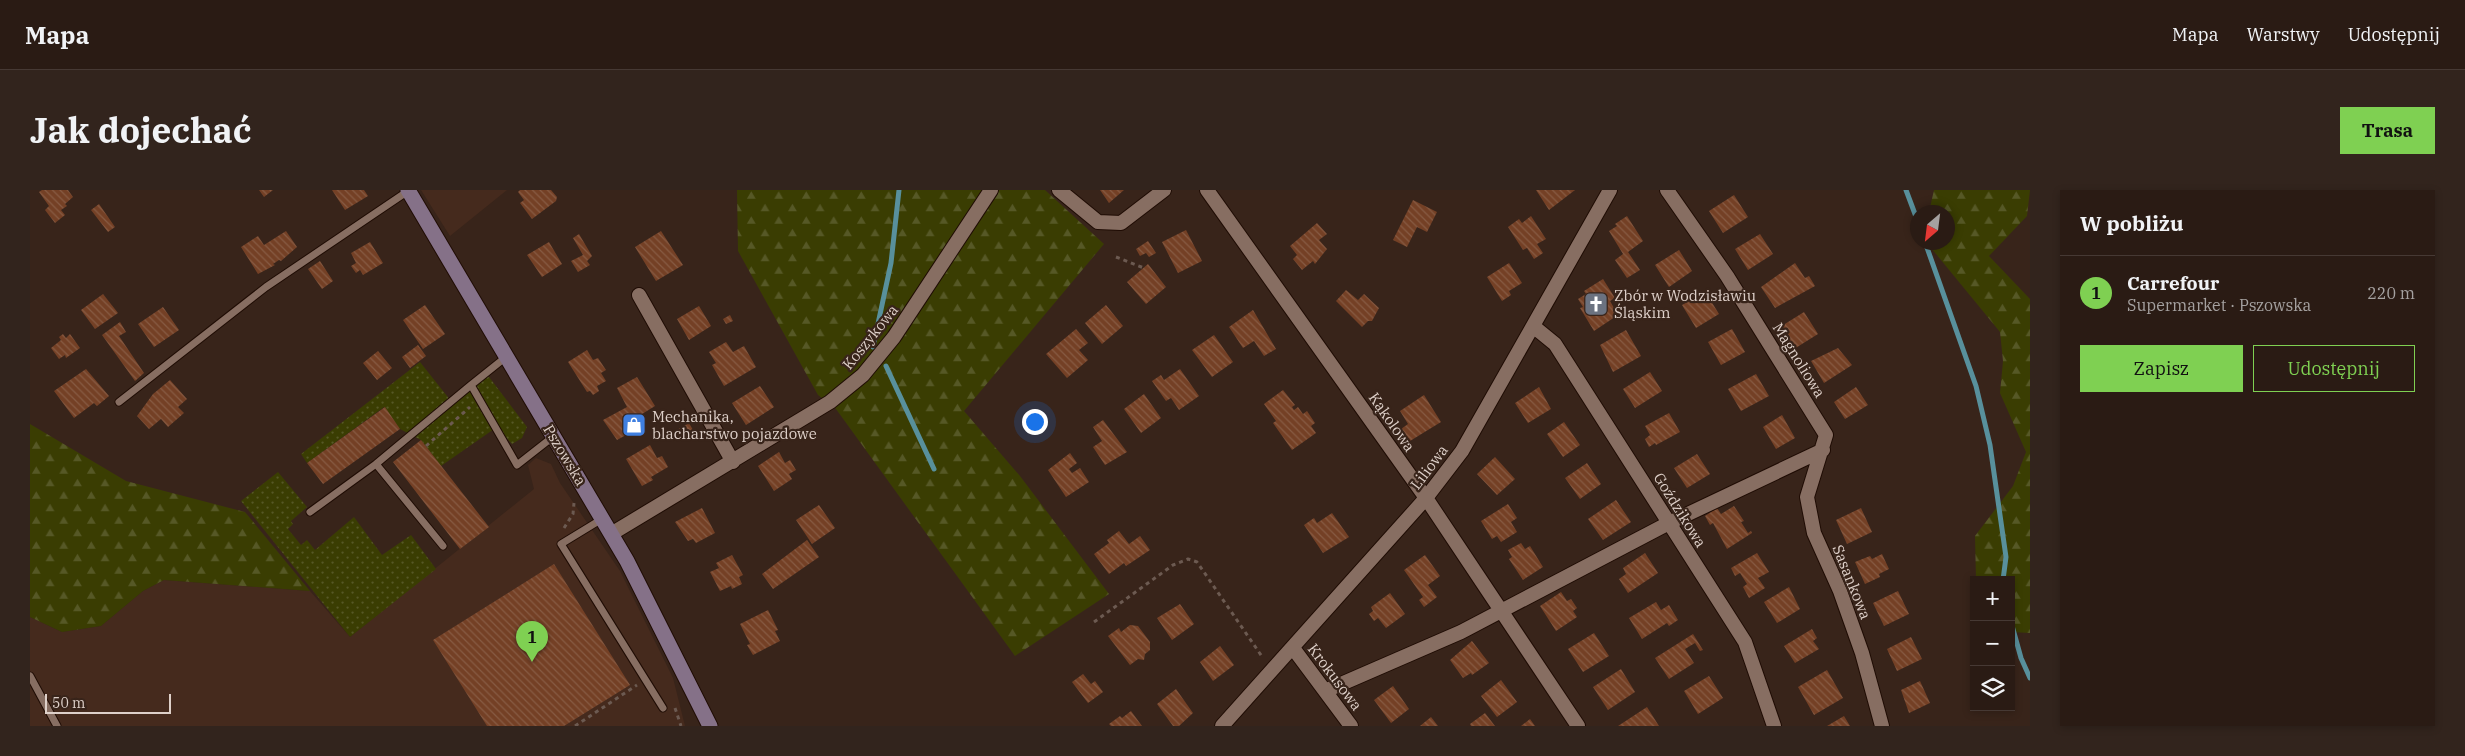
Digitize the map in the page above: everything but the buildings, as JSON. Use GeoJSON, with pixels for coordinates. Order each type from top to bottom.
{"type":"FeatureCollection","features":[{"type":"Feature","properties":{"kind":"main road","name":"Pszowska"},"geometry":{"type":"LineString","coordinates":[[408,190],[611,534],[687,677],[709,725]]}},
{"type":"Feature","properties":{"kind":"street","name":"Koszykowa"},"geometry":{"type":"LineString","coordinates":[[611,534],[830,402],[863,375],[894,337],[991,190]]}},
{"type":"Feature","properties":{"kind":"street"},"geometry":{"type":"LineString","coordinates":[[1059,190],[1098,222],[1121,223],[1164,190]]}},
{"type":"Feature","properties":{"kind":"street","name":"Kąkolowa"},"geometry":{"type":"LineString","coordinates":[[1207,190],[1426,498],[1578,726]]}},
{"type":"Feature","properties":{"kind":"street","name":"Liliowa"},"geometry":{"type":"LineString","coordinates":[[1222,726],[1426,498],[1462,451],[1610,190]]}},
{"type":"Feature","properties":{"kind":"street","name":"Magnoliowa"},"geometry":{"type":"LineString","coordinates":[[1667,190],[1730,282],[1826,435],[1823,450]]}},
{"type":"Feature","properties":{"kind":"street"},"geometry":{"type":"LineString","coordinates":[[639,295],[733,462]]}},
{"type":"Feature","properties":{"kind":"street","name":"Goździkowa"},"geometry":{"type":"LineString","coordinates":[[1533,326],[1555,344],[1745,642],[1774,726]]}},
{"type":"Feature","properties":{"kind":"street"},"geometry":{"type":"LineString","coordinates":[[1325,691],[1461,632],[1669,523],[1823,450]]}},
{"type":"Feature","properties":{"kind":"street","name":"Sasankowa"},"geometry":{"type":"LineString","coordinates":[[1823,450],[1807,497],[1814,534],[1840,591],[1862,653],[1882,726]]}},
{"type":"Feature","properties":{"kind":"street","name":"Krokusowa"},"geometry":{"type":"LineString","coordinates":[[1293,648],[1351,726]]}},
{"type":"Feature","properties":{"kind":"lane"},"geometry":{"type":"LineString","coordinates":[[119,402],[266,287],[408,190]]}},
{"type":"Feature","properties":{"kind":"lane"},"geometry":{"type":"LineString","coordinates":[[310,512],[376,464],[506,356]]}},
{"type":"Feature","properties":{"kind":"lane"},"geometry":{"type":"LineString","coordinates":[[471,385],[478,401],[517,465],[554,436]]}},
{"type":"Feature","properties":{"kind":"lane"},"geometry":{"type":"LineString","coordinates":[[376,464],[443,546]]}},
{"type":"Feature","properties":{"kind":"lane"},"geometry":{"type":"LineString","coordinates":[[602,519],[561,544],[664,708]]}},
{"type":"Feature","properties":{"kind":"lane"},"geometry":{"type":"LineString","coordinates":[[30,676],[57,726]]}},
{"type":"Feature","properties":{"kind":"path"},"geometry":{"type":"LineString","coordinates":[[1116,256],[1144,268]]}},
{"type":"Feature","properties":{"kind":"path"},"geometry":{"type":"LineString","coordinates":[[426,446],[478,401]]}},
{"type":"Feature","properties":{"kind":"path"},"geometry":{"type":"LineString","coordinates":[[1094,622],[1173,565],[1188,559],[1197,562],[1272,671]]}},
{"type":"Feature","properties":{"kind":"path"},"geometry":{"type":"LineString","coordinates":[[575,726],[635,686]]}},
{"type":"Feature","properties":{"kind":"shaded area"},"geometry":{"type":"Polygon","coordinates":[[[421,190],[507,190],[450,236],[421,190]]]}},
{"type":"Feature","properties":{"kind":"shaded area"},"geometry":{"type":"Polygon","coordinates":[[[536,458],[551,464],[560,483],[620,571],[673,678],[685,726],[30,726],[30,617],[62,632],[101,626],[143,591],[164,580],[310,591],[350,637],[534,489],[528,465],[536,458]]]}},
{"type":"Feature","properties":{"kind":"green space"},"geometry":{"type":"Polygon","coordinates":[[[737,190],[1045,190],[1104,244],[964,411],[1020,476],[1109,594],[1015,656],[836,409],[818,395],[738,251],[737,190]]]}},
{"type":"Feature","properties":{"kind":"green space"},"geometry":{"type":"Polygon","coordinates":[[[1934,190],[2030,190],[2027,216],[1989,256],[2030,299],[2030,633],[2015,632],[2015,576],[1976,576],[1975,536],[2013,486],[2026,452],[2000,393],[2003,361],[2000,332],[1933,250],[1955,250],[1955,205],[1931,205],[1934,190]]]}},
{"type":"Feature","properties":{"kind":"green space"},"geometry":{"type":"Polygon","coordinates":[[[420,362],[451,401],[486,373],[527,427],[522,438],[512,444],[497,427],[441,466],[421,440],[400,429],[384,407],[307,463],[301,454],[420,362]]]}},
{"type":"Feature","properties":{"kind":"green space"},"geometry":{"type":"Polygon","coordinates":[[[30,424],[126,481],[245,512],[310,591],[164,580],[143,591],[101,626],[62,632],[30,617],[30,424]]]}},
{"type":"Feature","properties":{"kind":"green space"},"geometry":{"type":"Polygon","coordinates":[[[278,472],[307,507],[291,521],[293,524],[288,529],[301,545],[307,540],[315,550],[354,517],[382,555],[411,535],[436,569],[350,637],[241,501],[278,472]]]}},
{"type":"Feature","properties":{"kind":"waterway"},"geometry":{"type":"LineString","coordinates":[[873,347],[891,263],[899,190]]}},
{"type":"Feature","properties":{"kind":"waterway"},"geometry":{"type":"LineString","coordinates":[[1906,190],[1912,205]]}},
{"type":"Feature","properties":{"kind":"waterway"},"geometry":{"type":"LineString","coordinates":[[1928,250],[1976,386],[1990,445],[2006,557],[2004,576]]}},
{"type":"Feature","properties":{"kind":"waterway"},"geometry":{"type":"LineString","coordinates":[[886,366],[934,469]]}},
{"type":"Feature","properties":{"kind":"waterway"},"geometry":{"type":"LineString","coordinates":[[2015,636],[2021,658],[2030,678]]}},
{"type":"Feature","properties":{"kind":"place","name":"Zbór w Wodzisławiu Śląskim"},"geometry":{"type":"Point","coordinates":[1596,304]}},
{"type":"Feature","properties":{"kind":"place","name":"Mechanika, blacharstwo pojazdowe"},"geometry":{"type":"Point","coordinates":[634,425]}},
{"type":"Feature","properties":{"kind":"place","name":"Carrefour"},"geometry":{"type":"Point","coordinates":[532,662]}}]}
